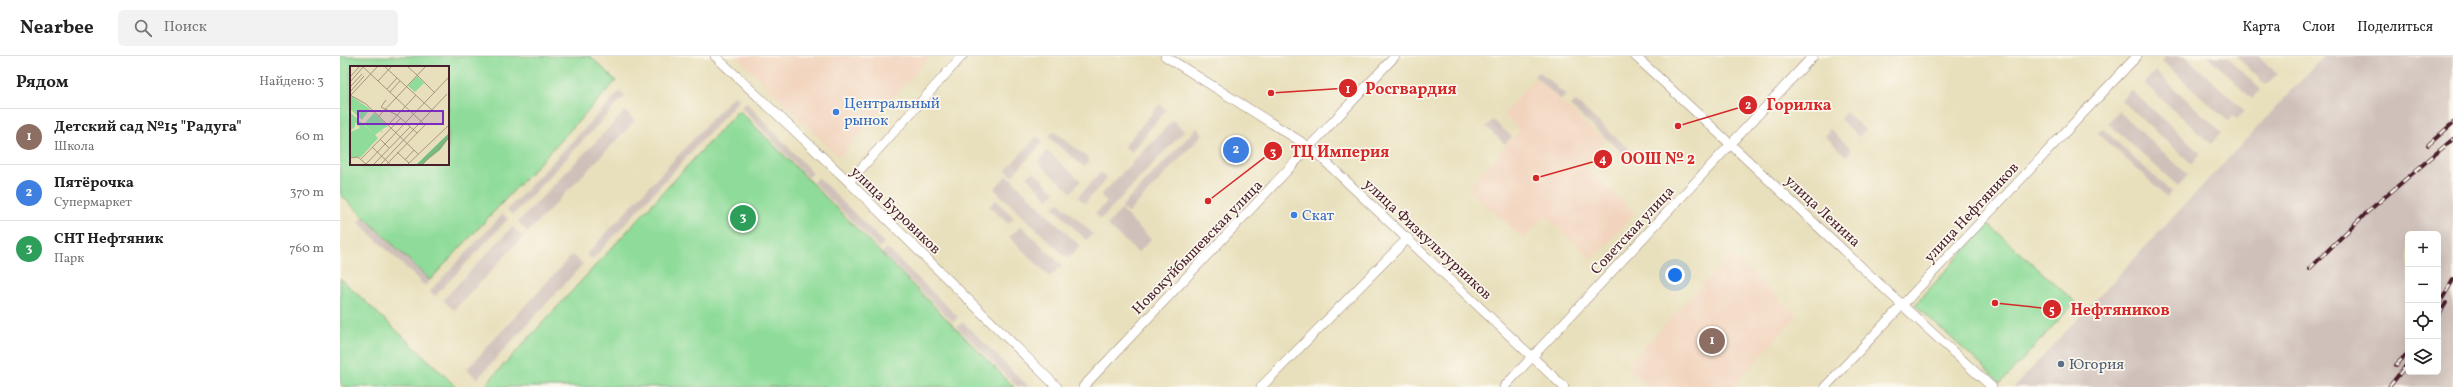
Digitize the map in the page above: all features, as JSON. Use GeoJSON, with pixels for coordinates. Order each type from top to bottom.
{"type":"FeatureCollection","features":[{"type":"Feature","properties":{"kind":"street","name":"улица Буровиков"},"geometry":{"type":"LineString","coordinates":[[714,56],[849,182],[1056,387]]}},
{"type":"Feature","properties":{"kind":"street"},"geometry":{"type":"LineString","coordinates":[[849,182],[962,56]]}},
{"type":"Feature","properties":{"kind":"street","name":"улица Физкультурников"},"geometry":{"type":"LineString","coordinates":[[1165,56],[1311,148],[1564,387]]}},
{"type":"Feature","properties":{"kind":"street","name":"Новокуйбышевская улица"},"geometry":{"type":"LineString","coordinates":[[1083,387],[1311,148],[1395,56]]}},
{"type":"Feature","properties":{"kind":"street","name":"улица Ленина"},"geometry":{"type":"LineString","coordinates":[[1635,56],[1732,143],[1902,306],[1992,387]]}},
{"type":"Feature","properties":{"kind":"street","name":"Советская улица"},"geometry":{"type":"LineString","coordinates":[[1504,387],[1533,358],[1813,56]]}},
{"type":"Feature","properties":{"kind":"street","name":"улица Нефтяников"},"geometry":{"type":"LineString","coordinates":[[1825,387],[2137,56]]}},
{"type":"Feature","properties":{"kind":"street"},"geometry":{"type":"LineString","coordinates":[[1261,387],[1408,238]]}},
{"type":"Feature","properties":{"kind":"shaded area","name":"Центральный рынок"},"geometry":{"type":"Polygon","coordinates":[[[736,56],[931,56],[839,157],[736,56]]]}},
{"type":"Feature","properties":{"kind":"shaded area"},"geometry":{"type":"Polygon","coordinates":[[[2166,56],[2185,56],[2245,111],[2237,119],[2233,116],[2228,121],[2162,61],[2166,56]]]}},
{"type":"Feature","properties":{"kind":"shaded area"},"geometry":{"type":"Polygon","coordinates":[[[2208,56],[2226,56],[2261,90],[2252,99],[2208,56]]]}},
{"type":"Feature","properties":{"kind":"shaded area"},"geometry":{"type":"Polygon","coordinates":[[[2236,56],[2259,56],[2277,74],[2266,85],[2236,56]]]}},
{"type":"Feature","properties":{"kind":"shaded area"},"geometry":{"type":"Polygon","coordinates":[[[2324,56],[2453,56],[2453,387],[2014,387],[2324,56]]]}},
{"type":"Feature","properties":{"kind":"shaded area"},"geometry":{"type":"Polygon","coordinates":[[[1539,71],[1566,95],[1561,100],[1534,76],[1539,71]]]}},
{"type":"Feature","properties":{"kind":"shaded area"},"geometry":{"type":"Polygon","coordinates":[[[2155,71],[2222,132],[2211,144],[2144,83],[2155,71]]]}},
{"type":"Feature","properties":{"kind":"shaded area"},"geometry":{"type":"Polygon","coordinates":[[[1535,78],[1605,141],[1583,166],[1635,213],[1593,259],[1545,216],[1524,239],[1467,189],[1520,130],[1503,114],[1535,78]]]}},
{"type":"Feature","properties":{"kind":"shaded area"},"geometry":{"type":"Polygon","coordinates":[[[2131,90],[2201,153],[2192,164],[2121,100],[2131,90]]]}},
{"type":"Feature","properties":{"kind":"shaded area"},"geometry":{"type":"Polygon","coordinates":[[[620,91],[625,96],[513,215],[507,210],[620,91]]]}},
{"type":"Feature","properties":{"kind":"shaded area"},"geometry":{"type":"Polygon","coordinates":[[[734,95],[739,100],[592,260],[586,255],[734,95]]]}},
{"type":"Feature","properties":{"kind":"shaded area"},"geometry":{"type":"Polygon","coordinates":[[[1575,101],[1631,151],[1626,156],[1570,106],[1575,101]]]}},
{"type":"Feature","properties":{"kind":"shaded area"},"geometry":{"type":"Polygon","coordinates":[[[746,102],[813,173],[808,178],[741,107],[746,102]]]}},
{"type":"Feature","properties":{"kind":"shaded area"},"geometry":{"type":"Polygon","coordinates":[[[1160,104],[1166,110],[1131,152],[1124,146],[1160,104]]]}},
{"type":"Feature","properties":{"kind":"shaded area"},"geometry":{"type":"Polygon","coordinates":[[[625,111],[635,121],[528,232],[518,222],[625,111]]]}},
{"type":"Feature","properties":{"kind":"shaded area"},"geometry":{"type":"Polygon","coordinates":[[[2118,111],[2188,175],[2178,186],[2108,123],[2118,111]]]}},
{"type":"Feature","properties":{"kind":"shaded area"},"geometry":{"type":"Polygon","coordinates":[[[1846,112],[1865,130],[1859,137],[1840,119],[1846,112]]]}},
{"type":"Feature","properties":{"kind":"shaded area"},"geometry":{"type":"Polygon","coordinates":[[[1173,120],[1184,131],[1101,219],[1095,214],[1107,202],[1101,195],[1173,120]]]}},
{"type":"Feature","properties":{"kind":"shaded area"},"geometry":{"type":"Polygon","coordinates":[[[1493,120],[1512,137],[1505,144],[1486,127],[1493,120]]]}},
{"type":"Feature","properties":{"kind":"shaded area"},"geometry":{"type":"Polygon","coordinates":[[[1197,128],[1203,134],[1128,213],[1121,207],[1197,128]]]}},
{"type":"Feature","properties":{"kind":"shaded area"},"geometry":{"type":"Polygon","coordinates":[[[2102,128],[2171,192],[2167,197],[2098,133],[2102,128]]]}},
{"type":"Feature","properties":{"kind":"shaded area"},"geometry":{"type":"Polygon","coordinates":[[[1830,129],[1852,150],[1846,156],[1825,136],[1830,129]]]}},
{"type":"Feature","properties":{"kind":"shaded area"},"geometry":{"type":"Polygon","coordinates":[[[1054,131],[1090,160],[1084,167],[1048,137],[1054,131]]]}},
{"type":"Feature","properties":{"kind":"shaded area"},"geometry":{"type":"Polygon","coordinates":[[[1037,136],[1043,142],[1012,176],[1006,170],[1037,136]]]}},
{"type":"Feature","properties":{"kind":"shaded area"},"geometry":{"type":"Polygon","coordinates":[[[1047,151],[1081,181],[1071,192],[1037,162],[1047,151]]]}},
{"type":"Feature","properties":{"kind":"shaded area"},"geometry":{"type":"Polygon","coordinates":[[[1033,171],[1055,192],[1048,199],[1027,177],[1033,171]]]}},
{"type":"Feature","properties":{"kind":"shaded area"},"geometry":{"type":"Polygon","coordinates":[[[1101,172],[1107,178],[1085,203],[1078,197],[1101,172]]]}},
{"type":"Feature","properties":{"kind":"shaded area"},"geometry":{"type":"Polygon","coordinates":[[[1007,175],[1080,246],[1068,259],[994,189],[1007,175]]]}},
{"type":"Feature","properties":{"kind":"shaded area"},"geometry":{"type":"Polygon","coordinates":[[[818,177],[884,243],[879,248],[813,182],[818,177]]]}},
{"type":"Feature","properties":{"kind":"shaded area"},"geometry":{"type":"Polygon","coordinates":[[[996,200],[1014,218],[1008,224],[989,206],[996,200]]]}},
{"type":"Feature","properties":{"kind":"shaded area"},"geometry":{"type":"Polygon","coordinates":[[[1059,202],[1093,234],[1086,240],[1053,207],[1059,202]]]}},
{"type":"Feature","properties":{"kind":"shaded area"},"geometry":{"type":"Polygon","coordinates":[[[1121,210],[1151,239],[1138,253],[1107,225],[1121,210]]]}},
{"type":"Feature","properties":{"kind":"shaded area"},"geometry":{"type":"Polygon","coordinates":[[[503,214],[508,219],[435,296],[430,291],[503,214]]]}},
{"type":"Feature","properties":{"kind":"shaded area"},"geometry":{"type":"Polygon","coordinates":[[[363,217],[430,280],[425,286],[358,222],[363,217]]]}},
{"type":"Feature","properties":{"kind":"shaded area"},"geometry":{"type":"Polygon","coordinates":[[[1021,226],[1062,265],[1050,277],[1009,237],[1021,226]]]}},
{"type":"Feature","properties":{"kind":"shaded area"},"geometry":{"type":"Polygon","coordinates":[[[512,227],[523,237],[454,310],[443,300],[512,227]]]}},
{"type":"Feature","properties":{"kind":"shaded area"},"geometry":{"type":"Polygon","coordinates":[[[887,248],[958,317],[953,322],[882,253],[887,248]]]}},
{"type":"Feature","properties":{"kind":"shaded area"},"geometry":{"type":"Polygon","coordinates":[[[1731,254],[1798,316],[1732,387],[1649,387],[1626,366],[1731,254]]]}},
{"type":"Feature","properties":{"kind":"shaded area"},"geometry":{"type":"Polygon","coordinates":[[[572,255],[583,264],[477,379],[467,369],[572,255]]]}},
{"type":"Feature","properties":{"kind":"shaded area"},"geometry":{"type":"Polygon","coordinates":[[[963,322],[1029,387],[1018,387],[957,327],[963,322]]]}},
{"type":"Feature","properties":{"kind":"green space"},"geometry":{"type":"Polygon","coordinates":[[[340,56],[590,56],[616,81],[430,280],[340,194],[340,56]]]}},
{"type":"Feature","properties":{"kind":"green space"},"geometry":{"type":"Polygon","coordinates":[[[739,110],[1014,387],[491,387],[487,383],[739,110]]]}},
{"type":"Feature","properties":{"kind":"green space"},"geometry":{"type":"Polygon","coordinates":[[[1988,224],[2075,302],[2001,383],[1915,305],[1988,224]]]}},
{"type":"Feature","properties":{"kind":"green space"},"geometry":{"type":"Polygon","coordinates":[[[340,278],[456,387],[343,387],[340,382],[340,278]]]}},
{"type":"Feature","properties":{"kind":"railway"},"geometry":{"type":"LineString","coordinates":[[2428,145],[2453,123]]}},
{"type":"Feature","properties":{"kind":"railway"},"geometry":{"type":"LineString","coordinates":[[2309,269],[2366,213],[2453,139]]}},
{"type":"Feature","properties":{"kind":"railway"},"geometry":{"type":"LineString","coordinates":[[2440,303],[2453,280]]}},
{"type":"Feature","properties":{"kind":"railway"},"geometry":{"type":"LineString","coordinates":[[2441,311],[2446,303]]}},
{"type":"Feature","properties":{"kind":"railway"},"geometry":{"type":"LineString","coordinates":[[2396,365],[2405,356]]}},
{"type":"Feature","properties":{"kind":"railway"},"geometry":{"type":"LineString","coordinates":[[2389,387],[2405,367]]}},
{"type":"Feature","properties":{"kind":"place","name":"Росгвардия"},"geometry":{"type":"Point","coordinates":[1271,93]}},
{"type":"Feature","properties":{"kind":"place","name":"Центральный рынок"},"geometry":{"type":"Point","coordinates":[836,112]}},
{"type":"Feature","properties":{"kind":"place","name":"Горилка"},"geometry":{"type":"Point","coordinates":[1678,126]}},
{"type":"Feature","properties":{"kind":"place","name":"Пятёрочка"},"geometry":{"type":"Point","coordinates":[1236,150]}},
{"type":"Feature","properties":{"kind":"place","name":"ООШ № 2"},"geometry":{"type":"Point","coordinates":[1536,178]}},
{"type":"Feature","properties":{"kind":"place","name":"ТЦ Империя"},"geometry":{"type":"Point","coordinates":[1208,201]}},
{"type":"Feature","properties":{"kind":"place","name":"Скат"},"geometry":{"type":"Point","coordinates":[1294,215]}},
{"type":"Feature","properties":{"kind":"place","name":"СНТ Нефтяник"},"geometry":{"type":"Point","coordinates":[743,218]}},
{"type":"Feature","properties":{"kind":"place","name":"Нефтяников"},"geometry":{"type":"Point","coordinates":[1995,303]}},
{"type":"Feature","properties":{"kind":"place","name":"Детский сад №15 \"Радуга\""},"geometry":{"type":"Point","coordinates":[1712,341]}},
{"type":"Feature","properties":{"kind":"place","name":"Югория"},"geometry":{"type":"Point","coordinates":[2061,364]}}]}
